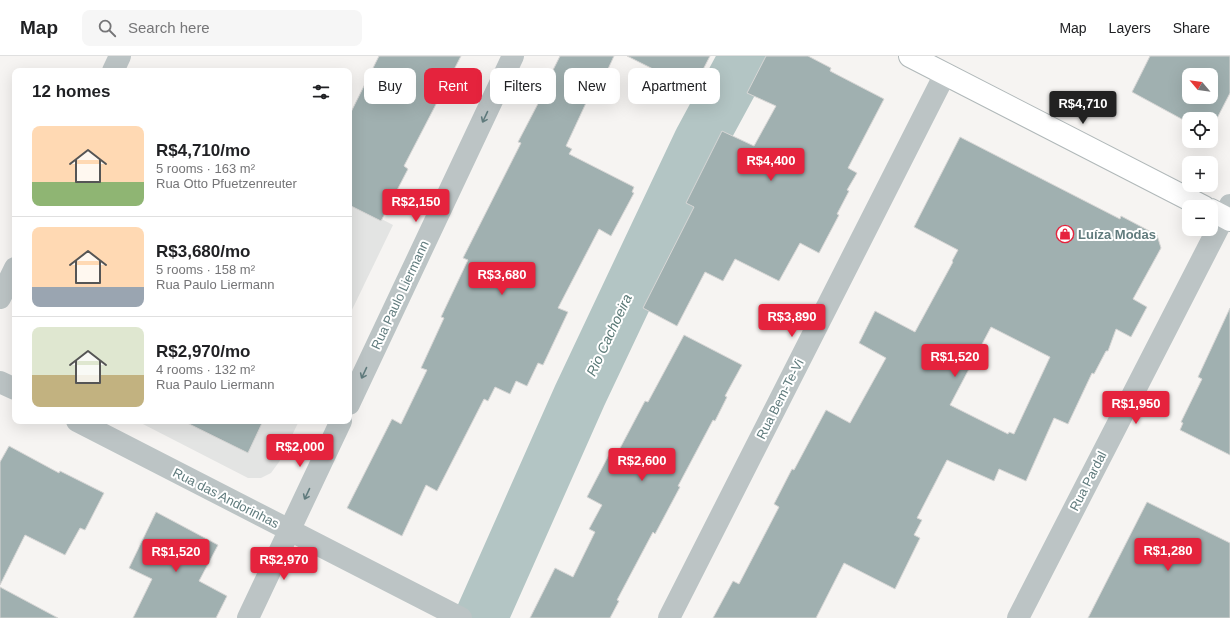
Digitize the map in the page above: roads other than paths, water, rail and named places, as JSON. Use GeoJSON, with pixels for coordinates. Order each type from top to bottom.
{"type":"FeatureCollection","features":[{"type":"Feature","properties":{"kind":"main road"},"geometry":{"type":"LineString","coordinates":[[910,56],[1220,212]]}},
{"type":"Feature","properties":{"kind":"main road"},"geometry":{"type":"LineString","coordinates":[[933,56],[945,74]]}},
{"type":"Feature","properties":{"kind":"street"},"geometry":{"type":"LineString","coordinates":[[114,68],[120,56]]}},
{"type":"Feature","properties":{"kind":"street","name":"Rua Paulo Liermann"},"geometry":{"type":"LineString","coordinates":[[352,398],[513,56]]}},
{"type":"Feature","properties":{"kind":"street","name":"Rua Bem-Te-Vi"},"geometry":{"type":"LineString","coordinates":[[669,618],[945,74]]}},
{"type":"Feature","properties":{"kind":"street","name":"Rua Pardal"},"geometry":{"type":"LineString","coordinates":[[1018,618],[1220,212]]}},
{"type":"Feature","properties":{"kind":"street"},"geometry":{"type":"LineString","coordinates":[[0,298],[12,274]]}},
{"type":"Feature","properties":{"kind":"street"},"geometry":{"type":"LineString","coordinates":[[0,382],[12,388]]}},
{"type":"Feature","properties":{"kind":"street","name":"Rua das Andorinhas"},"geometry":{"type":"LineString","coordinates":[[83,424],[454,614]]}},
{"type":"Feature","properties":{"kind":"street"},"geometry":{"type":"LineString","coordinates":[[248,618],[340,424]]}},
{"type":"Feature","properties":{"kind":"waterway","name":"Rio Cachoeira"},"geometry":{"type":"LineString","coordinates":[[481,618],[580,395],[700,141],[746,56]]}},
{"type":"Feature","properties":{"kind":"place","name":"Luíza Modas"},"geometry":{"type":"Point","coordinates":[1065,234]}}]}
